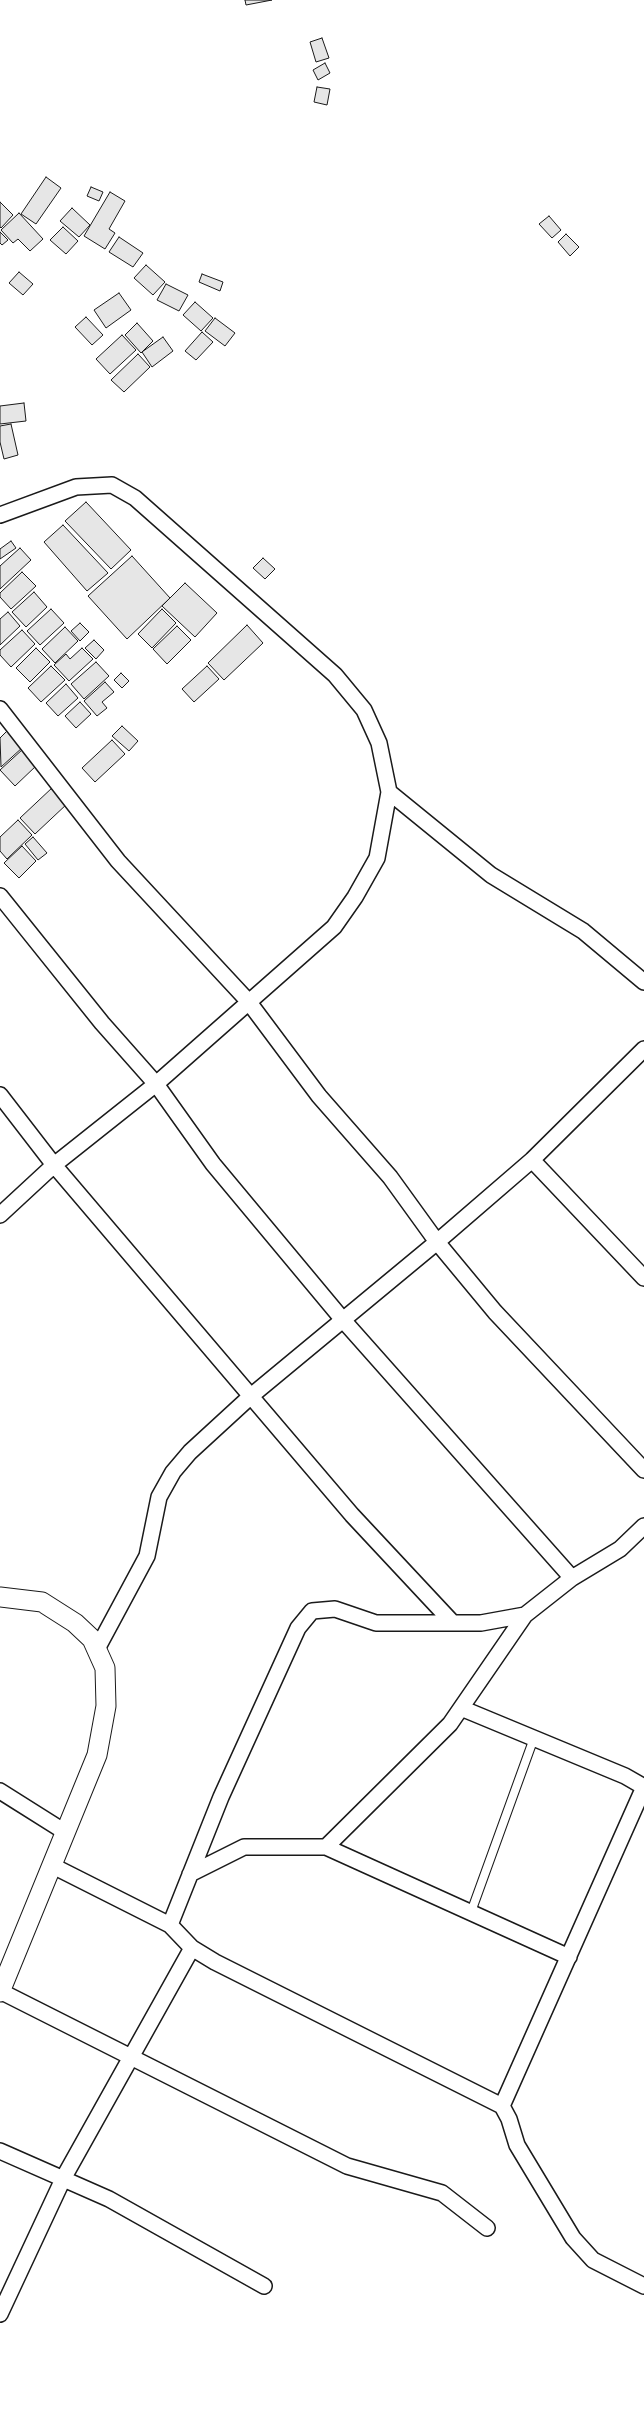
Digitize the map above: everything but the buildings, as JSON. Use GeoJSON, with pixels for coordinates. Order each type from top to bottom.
{"type":"FeatureCollection","features":[{"type":"Feature","properties":{"kind":"street"},"geometry":{"type":"LineString","coordinates":[[0,514],[76,487],[112,485],[136,498],[336,675],[364,710],[380,743],[389,792],[377,858],[355,897],[334,927],[156,1084],[54,1165],[0,1215]]}},
{"type":"Feature","properties":{"kind":"street"},"geometry":{"type":"LineString","coordinates":[[0,709],[118,861],[248,1002],[319,1096],[390,1177],[437,1242],[495,1312],[644,1470]]}},
{"type":"Feature","properties":{"kind":"street"},"geometry":{"type":"LineString","coordinates":[[389,792],[491,876],[583,931],[644,982]]}},
{"type":"Feature","properties":{"kind":"street"},"geometry":{"type":"LineString","coordinates":[[0,896],[102,1023],[156,1084],[213,1164],[343,1320],[572,1578]]}},
{"type":"Feature","properties":{"kind":"street"},"geometry":{"type":"LineString","coordinates":[[97,1649],[147,1556],[159,1497],[173,1472],[190,1452],[251,1396],[437,1242],[532,1160],[644,1049]]}},
{"type":"Feature","properties":{"kind":"street"},"geometry":{"type":"LineString","coordinates":[[0,1095],[54,1165],[352,1515],[451,1621]]}},
{"type":"Feature","properties":{"kind":"street"},"geometry":{"type":"LineString","coordinates":[[532,1160],[644,1278]]}},
{"type":"Feature","properties":{"kind":"street"},"geometry":{"type":"LineString","coordinates":[[326,1846],[450,1724],[525,1615],[572,1578],[620,1549],[644,1526]]}},
{"type":"Feature","properties":{"kind":"street"},"geometry":{"type":"LineString","coordinates":[[0,1597],[42,1602],[74,1623],[92,1639],[105,1668],[106,1706],[97,1755],[0,1991],[348,2166],[442,2193],[487,2228]]}},
{"type":"Feature","properties":{"kind":"street"},"geometry":{"type":"LineString","coordinates":[[170,1925],[221,1797],[282,1662],[298,1628],[312,1611],[335,1610],[376,1623],[480,1622],[525,1615]]}},
{"type":"Feature","properties":{"kind":"street"},"geometry":{"type":"LineString","coordinates":[[461,1708],[625,1776],[644,1787],[502,2106]]}},
{"type":"Feature","properties":{"kind":"street"},"geometry":{"type":"LineString","coordinates":[[0,1791],[65,1832]]}},
{"type":"Feature","properties":{"kind":"street"},"geometry":{"type":"LineString","coordinates":[[190,1874],[244,1847],[326,1846],[569,1957]]}},
{"type":"Feature","properties":{"kind":"street"},"geometry":{"type":"LineString","coordinates":[[51,1865],[170,1925],[192,1948],[215,1962],[502,2106],[517,2145],[573,2238],[593,2260],[644,2286]]}},
{"type":"Feature","properties":{"kind":"street"},"geometry":{"type":"LineString","coordinates":[[0,2314],[64,2177],[192,1948]]}},
{"type":"Feature","properties":{"kind":"street"},"geometry":{"type":"LineString","coordinates":[[0,2151],[64,2177],[109,2199],[264,2286]]}},
{"type":"Feature","properties":{"kind":"lane"},"geometry":{"type":"LineString","coordinates":[[471,1912],[534,1738]]}}]}
